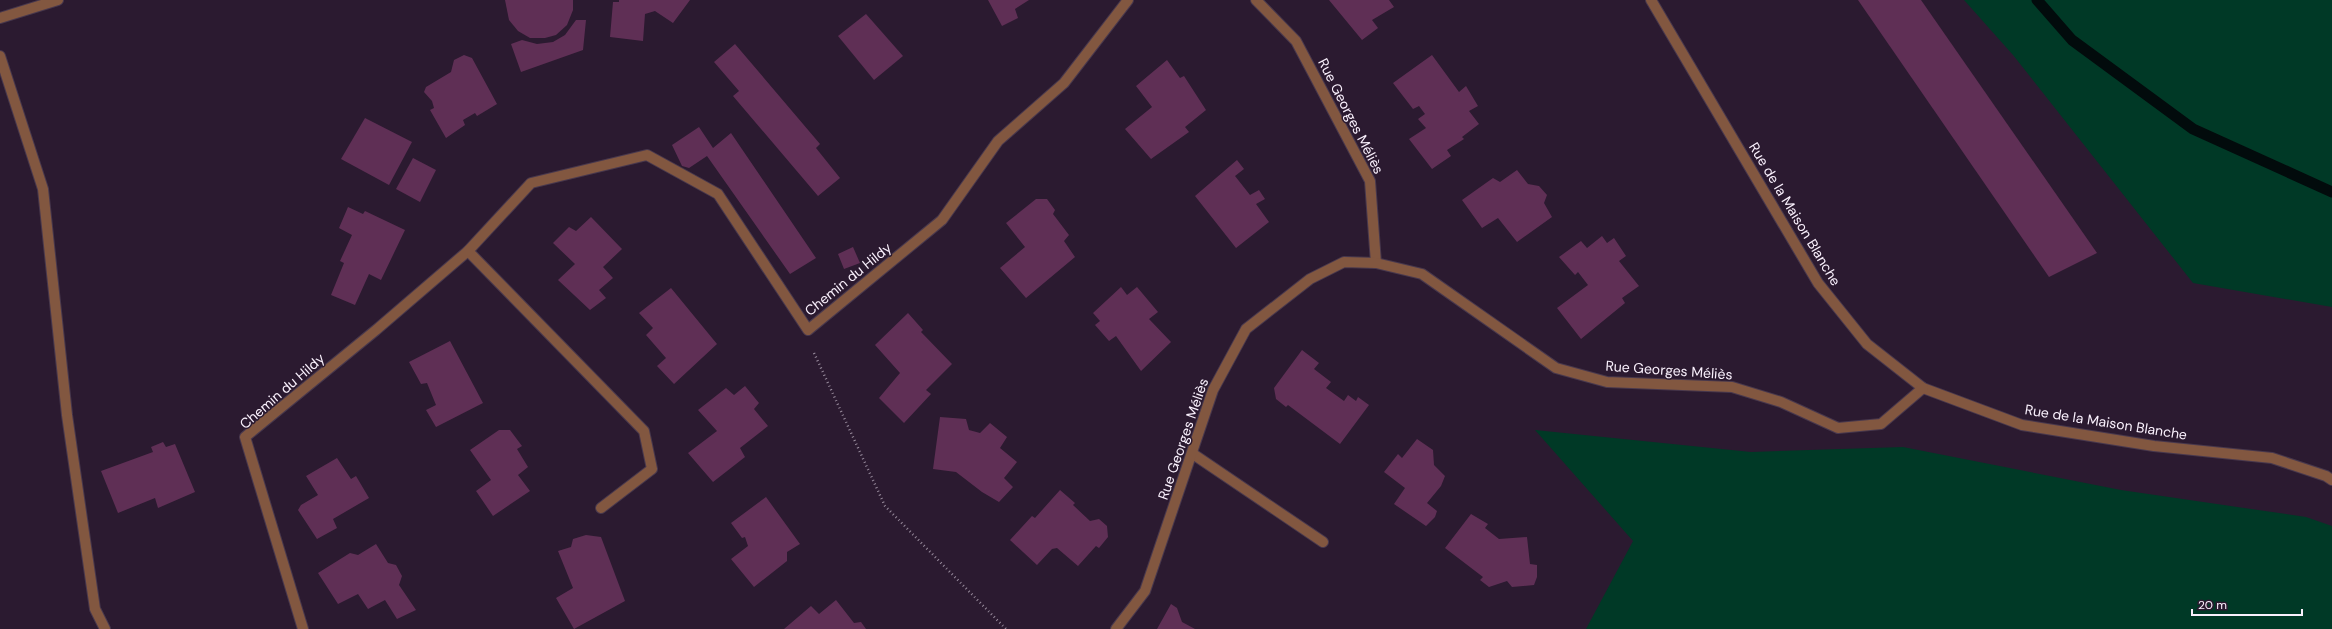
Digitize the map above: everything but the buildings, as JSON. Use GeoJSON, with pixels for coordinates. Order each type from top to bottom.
{"type":"FeatureCollection","features":[{"type":"Feature","properties":{"kind":"street"},"geometry":{"type":"LineString","coordinates":[[0,18],[58,0]]}},
{"type":"Feature","properties":{"kind":"street","name":"Chemin du Hildy"},"geometry":{"type":"LineString","coordinates":[[303,629],[245,437],[376,330],[468,251],[531,183],[647,156],[718,194],[808,330],[942,220],[998,141],[1064,83],[1128,0]]}},
{"type":"Feature","properties":{"kind":"street","name":"Rue Georges Méliès"},"geometry":{"type":"LineString","coordinates":[[1256,0],[1296,41],[1370,181],[1376,263]]}},
{"type":"Feature","properties":{"kind":"street","name":"Rue de la Maison Blanche"},"geometry":{"type":"LineString","coordinates":[[1651,0],[1818,283],[1867,344],[1923,388],[2022,425],[2154,446],[2272,458],[2326,476],[2332,480]]}},
{"type":"Feature","properties":{"kind":"street"},"geometry":{"type":"LineString","coordinates":[[0,56],[43,189],[67,415],[95,609],[105,629]]}},
{"type":"Feature","properties":{"kind":"street"},"geometry":{"type":"LineString","coordinates":[[468,251],[644,431],[652,469],[601,508]]}},
{"type":"Feature","properties":{"kind":"street","name":"Rue Georges Méliès"},"geometry":{"type":"LineString","coordinates":[[1116,629],[1145,591],[1193,454],[1213,390],[1246,329],[1310,279],[1344,262],[1376,263],[1422,274],[1556,368],[1607,382],[1732,387],[1781,402],[1838,428],[1881,424],[1923,388]]}},
{"type":"Feature","properties":{"kind":"street"},"geometry":{"type":"LineString","coordinates":[[1193,454],[1323,542]]}},
{"type":"Feature","properties":{"kind":"path"},"geometry":{"type":"LineString","coordinates":[[808,330],[816,359],[884,506],[1006,629]]}},
{"type":"Feature","properties":{"kind":"green space"},"geometry":{"type":"Polygon","coordinates":[[[1964,0],[2332,0],[2332,307],[2193,283],[2013,55],[1964,0]]]}},
{"type":"Feature","properties":{"kind":"green space"},"geometry":{"type":"Polygon","coordinates":[[[1535,430],[1751,452],[1903,447],[2121,490],[2306,517],[2332,526],[2332,629],[1586,629],[1633,541],[1535,430]]]}},
{"type":"Feature","properties":{"kind":"waterway"},"geometry":{"type":"LineString","coordinates":[[2037,0],[2072,40],[2193,129],[2332,192]]}}]}
